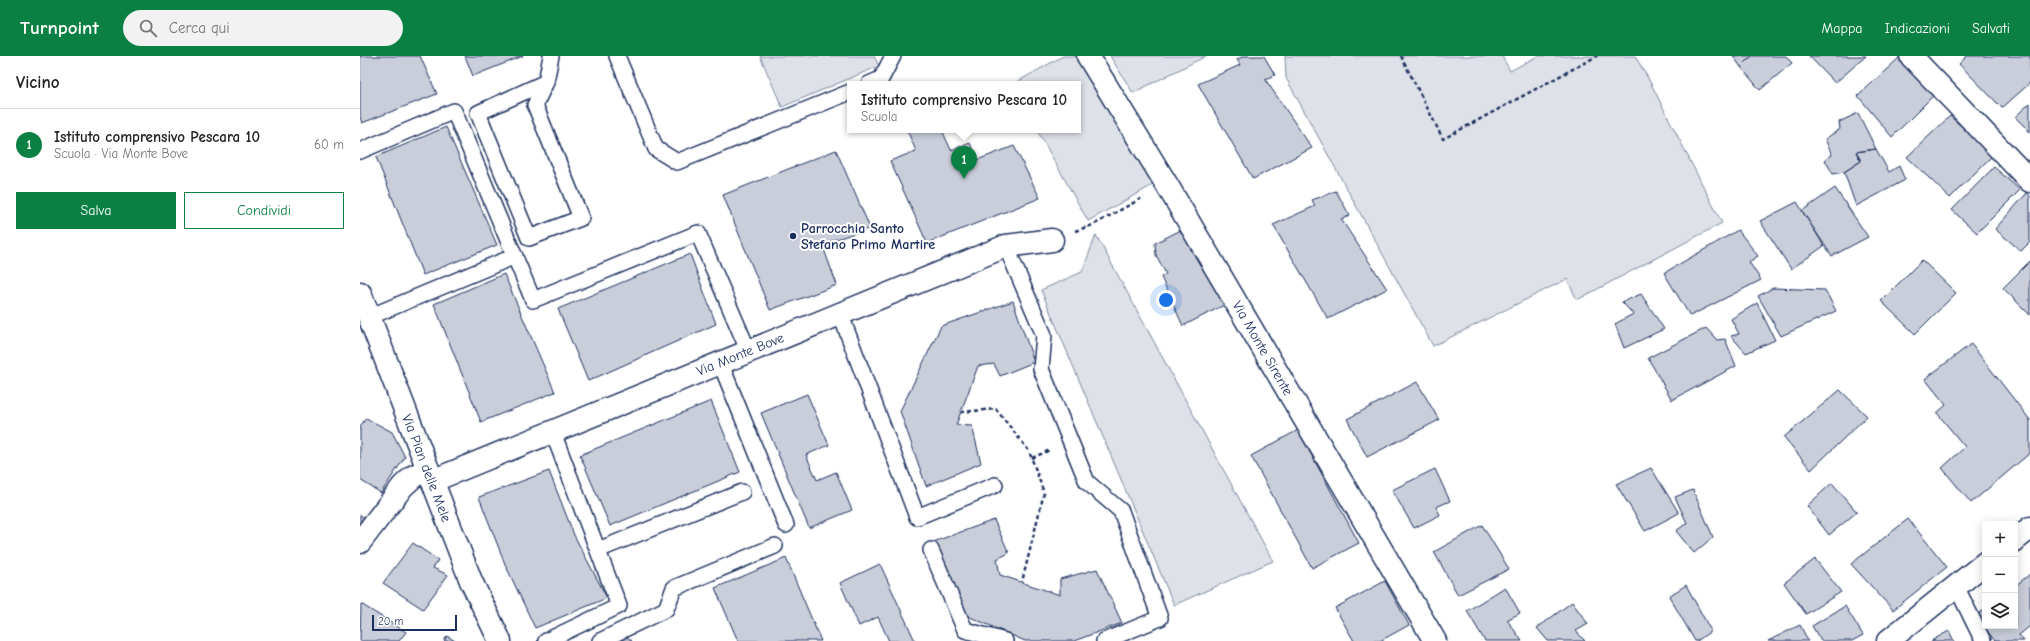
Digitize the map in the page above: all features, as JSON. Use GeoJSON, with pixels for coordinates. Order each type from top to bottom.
{"type":"FeatureCollection","features":[{"type":"Feature","properties":{"kind":"street","name":"Via Monte Sirente"},"geometry":{"type":"LineString","coordinates":[[1088,56],[1167,185],[1435,641]]}},
{"type":"Feature","properties":{"kind":"street"},"geometry":{"type":"LineString","coordinates":[[1911,56],[2030,181]]}},
{"type":"Feature","properties":{"kind":"street","name":"Via Monte Bove"},"geometry":{"type":"LineString","coordinates":[[360,542],[403,486],[414,476],[430,475],[552,430],[1006,246],[1052,240]]}},
{"type":"Feature","properties":{"kind":"street","name":"Via Pian delle Mele"},"geometry":{"type":"LineString","coordinates":[[360,293],[471,581],[500,641]]}},
{"type":"Feature","properties":{"kind":"street"},"geometry":{"type":"LineString","coordinates":[[2018,538],[2030,528]]}},
{"type":"Feature","properties":{"kind":"street"},"geometry":{"type":"LineString","coordinates":[[1888,641],[1982,565]]}},
{"type":"Feature","properties":{"kind":"lane"},"geometry":{"type":"LineString","coordinates":[[546,82],[478,113],[529,238],[581,218],[535,105],[546,82],[551,56]]}},
{"type":"Feature","properties":{"kind":"lane"},"geometry":{"type":"LineString","coordinates":[[617,56],[656,149],[677,162],[847,93]]}},
{"type":"Feature","properties":{"kind":"lane"},"geometry":{"type":"LineString","coordinates":[[876,81],[881,79],[893,56]]}},
{"type":"Feature","properties":{"kind":"lane"},"geometry":{"type":"LineString","coordinates":[[360,151],[454,111],[533,300],[698,233],[748,350]]}},
{"type":"Feature","properties":{"kind":"lane"},"geometry":{"type":"LineString","coordinates":[[1006,246],[1044,335],[1041,369],[1087,482],[1121,511],[1160,618],[1104,641]]}},
{"type":"Feature","properties":{"kind":"lane"},"geometry":{"type":"LineString","coordinates":[[369,317],[515,256]]}},
{"type":"Feature","properties":{"kind":"lane"},"geometry":{"type":"LineString","coordinates":[[840,313],[918,517],[995,485]]}},
{"type":"Feature","properties":{"kind":"lane"},"geometry":{"type":"LineString","coordinates":[[720,362],[786,525]]}},
{"type":"Feature","properties":{"kind":"lane"},"geometry":{"type":"LineString","coordinates":[[546,641],[619,606],[552,430]]}},
{"type":"Feature","properties":{"kind":"lane"},"geometry":{"type":"LineString","coordinates":[[598,550],[742,492]]}},
{"type":"Feature","properties":{"kind":"lane"},"geometry":{"type":"LineString","coordinates":[[600,641],[666,609],[674,588],[775,546]]}},
{"type":"Feature","properties":{"kind":"lane"},"geometry":{"type":"LineString","coordinates":[[931,550],[965,630],[1005,641]]}},
{"type":"Feature","properties":{"kind":"lane"},"geometry":{"type":"LineString","coordinates":[[1956,586],[1983,641]]}},
{"type":"Feature","properties":{"kind":"path"},"geometry":{"type":"LineString","coordinates":[[1401,56],[1443,138],[1597,56]]}},
{"type":"Feature","properties":{"kind":"path"},"geometry":{"type":"LineString","coordinates":[[1052,240],[1092,224],[1167,185]]}},
{"type":"Feature","properties":{"kind":"path"},"geometry":{"type":"LineString","coordinates":[[961,412],[996,409],[1029,451],[1032,458],[1044,493],[1022,582]]}},
{"type":"Feature","properties":{"kind":"shaded area"},"geometry":{"type":"Polygon","coordinates":[[[760,56],[874,56],[879,66],[782,107],[760,56]]]}},
{"type":"Feature","properties":{"kind":"shaded area"},"geometry":{"type":"Polygon","coordinates":[[[1063,56],[1083,56],[1160,181],[1088,221],[1039,133],[1081,133],[1081,81],[1018,81],[1063,56]]]}},
{"type":"Feature","properties":{"kind":"shaded area"},"geometry":{"type":"Polygon","coordinates":[[[1110,56],[1206,56],[1133,93],[1110,56]]]}},
{"type":"Feature","properties":{"kind":"shaded area"},"geometry":{"type":"Polygon","coordinates":[[[1285,56],[1502,56],[1510,71],[1538,56],[1635,56],[1648,78],[1722,223],[1577,300],[1567,279],[1433,346],[1286,78],[1285,56]]]}},
{"type":"Feature","properties":{"kind":"shaded area"},"geometry":{"type":"Polygon","coordinates":[[[1096,235],[1273,561],[1174,605],[1041,290],[1082,272],[1096,235]]]}},
{"type":"Feature","properties":{"kind":"building"},"geometry":{"type":"Polygon","coordinates":[[[360,56],[420,56],[437,94],[362,123],[360,117],[360,56]]]}},
{"type":"Feature","properties":{"kind":"building"},"geometry":{"type":"Polygon","coordinates":[[[465,56],[523,56],[473,76],[465,56]]]}},
{"type":"Feature","properties":{"kind":"building"},"geometry":{"type":"Polygon","coordinates":[[[1245,56],[1264,56],[1275,75],[1265,79],[1312,148],[1253,179],[1198,84],[1240,65],[1237,59],[1245,56]]]}},
{"type":"Feature","properties":{"kind":"building"},"geometry":{"type":"Polygon","coordinates":[[[1733,56],[1752,56],[1741,67],[1733,56]]]}},
{"type":"Feature","properties":{"kind":"building"},"geometry":{"type":"Polygon","coordinates":[[[1752,56],[1786,56],[1792,63],[1760,90],[1741,67],[1752,56]]]}},
{"type":"Feature","properties":{"kind":"building"},"geometry":{"type":"Polygon","coordinates":[[[1809,56],[1866,56],[1835,83],[1809,56]]]}},
{"type":"Feature","properties":{"kind":"building"},"geometry":{"type":"Polygon","coordinates":[[[1901,56],[1935,94],[1892,137],[1858,96],[1901,56]]]}},
{"type":"Feature","properties":{"kind":"building"},"geometry":{"type":"Polygon","coordinates":[[[1967,56],[2030,56],[2030,83],[2002,108],[1959,64],[1967,56]]]}},
{"type":"Feature","properties":{"kind":"building"},"geometry":{"type":"Polygon","coordinates":[[[2030,103],[2030,132],[2015,117],[2030,103]]]}},
{"type":"Feature","properties":{"kind":"building"},"geometry":{"type":"Polygon","coordinates":[[[1858,113],[1876,149],[1856,152],[1861,161],[1844,172],[1833,174],[1825,160],[1832,155],[1825,139],[1840,129],[1839,122],[1858,113]]]}},
{"type":"Feature","properties":{"kind":"building"},"geometry":{"type":"Polygon","coordinates":[[[1950,116],[1993,155],[1950,198],[1907,157],[1950,116]]]}},
{"type":"Feature","properties":{"kind":"building"},"geometry":{"type":"Polygon","coordinates":[[[446,127],[497,245],[423,275],[376,157],[446,127]]]}},
{"type":"Feature","properties":{"kind":"building"},"geometry":{"type":"Polygon","coordinates":[[[908,133],[943,133],[951,150],[970,143],[977,160],[1014,146],[1040,198],[927,243],[890,161],[916,151],[908,133]]]}},
{"type":"Feature","properties":{"kind":"building"},"geometry":{"type":"Polygon","coordinates":[[[1876,149],[1889,172],[1899,166],[1905,180],[1856,206],[1844,172],[1861,161],[1856,152],[1876,149]]]}},
{"type":"Feature","properties":{"kind":"building","name":"Parrocchia Santo Stefano Primo Martire"},"geometry":{"type":"Polygon","coordinates":[[[836,150],[870,228],[822,244],[837,285],[770,310],[723,195],[836,150]]]}},
{"type":"Feature","properties":{"kind":"building"},"geometry":{"type":"Polygon","coordinates":[[[1994,167],[2020,190],[1977,233],[1952,210],[1994,167]]]}},
{"type":"Feature","properties":{"kind":"building"},"geometry":{"type":"Polygon","coordinates":[[[1835,188],[1868,237],[1832,256],[1802,211],[1835,188]]]}},
{"type":"Feature","properties":{"kind":"building"},"geometry":{"type":"Polygon","coordinates":[[[1336,191],[1350,216],[1341,219],[1387,289],[1328,319],[1273,225],[1315,206],[1312,200],[1336,191]]]}},
{"type":"Feature","properties":{"kind":"building"},"geometry":{"type":"Polygon","coordinates":[[[2027,193],[2030,196],[2030,242],[2021,251],[1995,229],[2027,193]]]}},
{"type":"Feature","properties":{"kind":"building"},"geometry":{"type":"Polygon","coordinates":[[[1797,202],[1824,246],[1791,269],[1760,221],[1797,202]]]}},
{"type":"Feature","properties":{"kind":"building"},"geometry":{"type":"Polygon","coordinates":[[[1189,226],[1228,303],[1183,326],[1161,277],[1166,274],[1156,255],[1155,243],[1189,226]]]}},
{"type":"Feature","properties":{"kind":"building"},"geometry":{"type":"Polygon","coordinates":[[[1738,230],[1758,256],[1749,262],[1761,280],[1690,316],[1664,273],[1738,230]]]}},
{"type":"Feature","properties":{"kind":"building"},"geometry":{"type":"Polygon","coordinates":[[[690,254],[716,324],[588,381],[558,309],[690,254]]]}},
{"type":"Feature","properties":{"kind":"building"},"geometry":{"type":"Polygon","coordinates":[[[1922,260],[1956,293],[1915,334],[1881,301],[1922,260]]]}},
{"type":"Feature","properties":{"kind":"building"},"geometry":{"type":"Polygon","coordinates":[[[2030,261],[2030,315],[2003,288],[2030,261]]]}},
{"type":"Feature","properties":{"kind":"building"},"geometry":{"type":"Polygon","coordinates":[[[504,274],[555,392],[481,422],[434,304],[504,274]]]}},
{"type":"Feature","properties":{"kind":"building"},"geometry":{"type":"Polygon","coordinates":[[[1773,288],[1825,290],[1836,311],[1781,336],[1758,296],[1773,288]]]}},
{"type":"Feature","properties":{"kind":"building"},"geometry":{"type":"Polygon","coordinates":[[[1641,294],[1664,329],[1624,348],[1615,324],[1633,314],[1622,302],[1641,294]]]}},
{"type":"Feature","properties":{"kind":"building"},"geometry":{"type":"Polygon","coordinates":[[[1013,301],[1034,362],[1000,376],[994,364],[978,366],[956,425],[972,426],[981,463],[926,486],[900,411],[941,326],[1013,301]]]}},
{"type":"Feature","properties":{"kind":"building"},"geometry":{"type":"Polygon","coordinates":[[[1757,303],[1775,340],[1746,353],[1731,336],[1739,334],[1731,319],[1757,303]]]}},
{"type":"Feature","properties":{"kind":"building"},"geometry":{"type":"Polygon","coordinates":[[[1706,328],[1717,340],[1725,339],[1736,366],[1672,400],[1648,358],[1706,328]]]}},
{"type":"Feature","properties":{"kind":"building"},"geometry":{"type":"Polygon","coordinates":[[[1971,344],[2030,420],[2030,453],[1971,503],[1942,468],[1965,447],[1937,413],[1946,405],[1925,379],[1971,344]]]}},
{"type":"Feature","properties":{"kind":"building"},"geometry":{"type":"Polygon","coordinates":[[[1417,382],[1439,420],[1367,457],[1347,419],[1417,382]]]}},
{"type":"Feature","properties":{"kind":"building"},"geometry":{"type":"Polygon","coordinates":[[[1840,390],[1867,416],[1811,470],[1784,437],[1840,390]]]}},
{"type":"Feature","properties":{"kind":"building"},"geometry":{"type":"Polygon","coordinates":[[[807,394],[829,445],[806,455],[817,480],[836,472],[852,510],[809,528],[761,413],[807,394]]]}},
{"type":"Feature","properties":{"kind":"building"},"geometry":{"type":"Polygon","coordinates":[[[711,401],[740,472],[610,526],[580,455],[711,401]]]}},
{"type":"Feature","properties":{"kind":"building"},"geometry":{"type":"Polygon","coordinates":[[[366,418],[392,432],[405,457],[381,493],[360,480],[360,427],[366,418]]]}},
{"type":"Feature","properties":{"kind":"building"},"geometry":{"type":"Polygon","coordinates":[[[1298,430],[1359,543],[1312,568],[1251,456],[1298,430]]]}},
{"type":"Feature","properties":{"kind":"building"},"geometry":{"type":"Polygon","coordinates":[[[1651,468],[1679,513],[1645,531],[1616,484],[1651,468]]]}},
{"type":"Feature","properties":{"kind":"building"},"geometry":{"type":"Polygon","coordinates":[[[1435,469],[1450,501],[1436,507],[1440,515],[1414,528],[1392,490],[1435,469]]]}},
{"type":"Feature","properties":{"kind":"building"},"geometry":{"type":"Polygon","coordinates":[[[549,471],[574,535],[607,598],[535,628],[505,564],[479,497],[549,471]]]}},
{"type":"Feature","properties":{"kind":"building"},"geometry":{"type":"Polygon","coordinates":[[[1832,483],[1857,512],[1829,535],[1807,506],[1832,483]]]}},
{"type":"Feature","properties":{"kind":"building"},"geometry":{"type":"Polygon","coordinates":[[[1693,490],[1713,537],[1694,553],[1676,531],[1687,523],[1675,497],[1693,490]]]}},
{"type":"Feature","properties":{"kind":"building"},"geometry":{"type":"Polygon","coordinates":[[[360,515],[365,518],[360,524],[360,515]]]}},
{"type":"Feature","properties":{"kind":"building"},"geometry":{"type":"Polygon","coordinates":[[[1908,519],[1947,567],[1893,610],[1851,564],[1908,519]]]}},
{"type":"Feature","properties":{"kind":"building"},"geometry":{"type":"Polygon","coordinates":[[[994,520],[1009,553],[997,559],[1000,575],[1060,595],[1060,579],[1097,569],[1122,623],[1074,641],[1025,641],[961,613],[933,542],[994,520]]]}},
{"type":"Feature","properties":{"kind":"building"},"geometry":{"type":"Polygon","coordinates":[[[1482,525],[1509,569],[1458,595],[1434,552],[1482,525]]]}},
{"type":"Feature","properties":{"kind":"building"},"geometry":{"type":"Polygon","coordinates":[[[413,543],[438,560],[433,568],[448,575],[423,609],[383,583],[413,543]]]}},
{"type":"Feature","properties":{"kind":"building"},"geometry":{"type":"Polygon","coordinates":[[[786,558],[821,641],[738,641],[715,588],[786,558]]]}},
{"type":"Feature","properties":{"kind":"building"},"geometry":{"type":"Polygon","coordinates":[[[1815,559],[1841,592],[1806,614],[1784,583],[1815,559]]]}},
{"type":"Feature","properties":{"kind":"building"},"geometry":{"type":"Polygon","coordinates":[[[880,564],[915,641],[889,641],[878,617],[859,626],[840,583],[880,564]]]}},
{"type":"Feature","properties":{"kind":"building"},"geometry":{"type":"Polygon","coordinates":[[[2030,574],[2030,626],[2019,635],[2024,641],[1995,641],[1986,629],[2018,629],[2018,584],[2030,574]]]}},
{"type":"Feature","properties":{"kind":"building"},"geometry":{"type":"Polygon","coordinates":[[[1385,581],[1409,625],[1380,641],[1354,641],[1335,608],[1385,581]]]}},
{"type":"Feature","properties":{"kind":"building"},"geometry":{"type":"Polygon","coordinates":[[[1686,585],[1711,631],[1697,641],[1695,641],[1669,596],[1686,585]]]}},
{"type":"Feature","properties":{"kind":"building"},"geometry":{"type":"Polygon","coordinates":[[[1505,587],[1520,613],[1507,620],[1522,641],[1485,641],[1467,611],[1505,587]]]}},
{"type":"Feature","properties":{"kind":"building"},"geometry":{"type":"Polygon","coordinates":[[[1572,602],[1588,624],[1576,631],[1585,641],[1548,641],[1537,628],[1572,602]]]}},
{"type":"Feature","properties":{"kind":"building"},"geometry":{"type":"Polygon","coordinates":[[[361,604],[406,632],[399,641],[360,641],[361,604]]]}},
{"type":"Feature","properties":{"kind":"building"},"geometry":{"type":"Polygon","coordinates":[[[1845,606],[1863,635],[1852,641],[1821,641],[1812,626],[1845,606]]]}},
{"type":"Feature","properties":{"kind":"building"},"geometry":{"type":"Polygon","coordinates":[[[1982,611],[1982,624],[1976,616],[1982,611]]]}},
{"type":"Feature","properties":{"kind":"building"},"geometry":{"type":"Polygon","coordinates":[[[1800,625],[1808,641],[1768,641],[1800,625]]]}},
{"type":"Feature","properties":{"kind":"building"},"geometry":{"type":"Polygon","coordinates":[[[1949,631],[1954,641],[1931,641],[1949,631]]]}},
{"type":"Feature","properties":{"kind":"building"},"geometry":{"type":"Polygon","coordinates":[[[625,635],[632,641],[619,641],[625,635]]]}},
{"type":"Feature","properties":{"kind":"building"},"geometry":{"type":"Polygon","coordinates":[[[447,636],[455,641],[444,641],[447,636]]]}},
{"type":"Feature","properties":{"kind":"place","name":"Istituto comprensivo Pescara 10"},"geometry":{"type":"Point","coordinates":[964,179]}},
{"type":"Feature","properties":{"kind":"place","name":"Parrocchia Santo Stefano Primo Martire"},"geometry":{"type":"Point","coordinates":[793,236]}}]}
